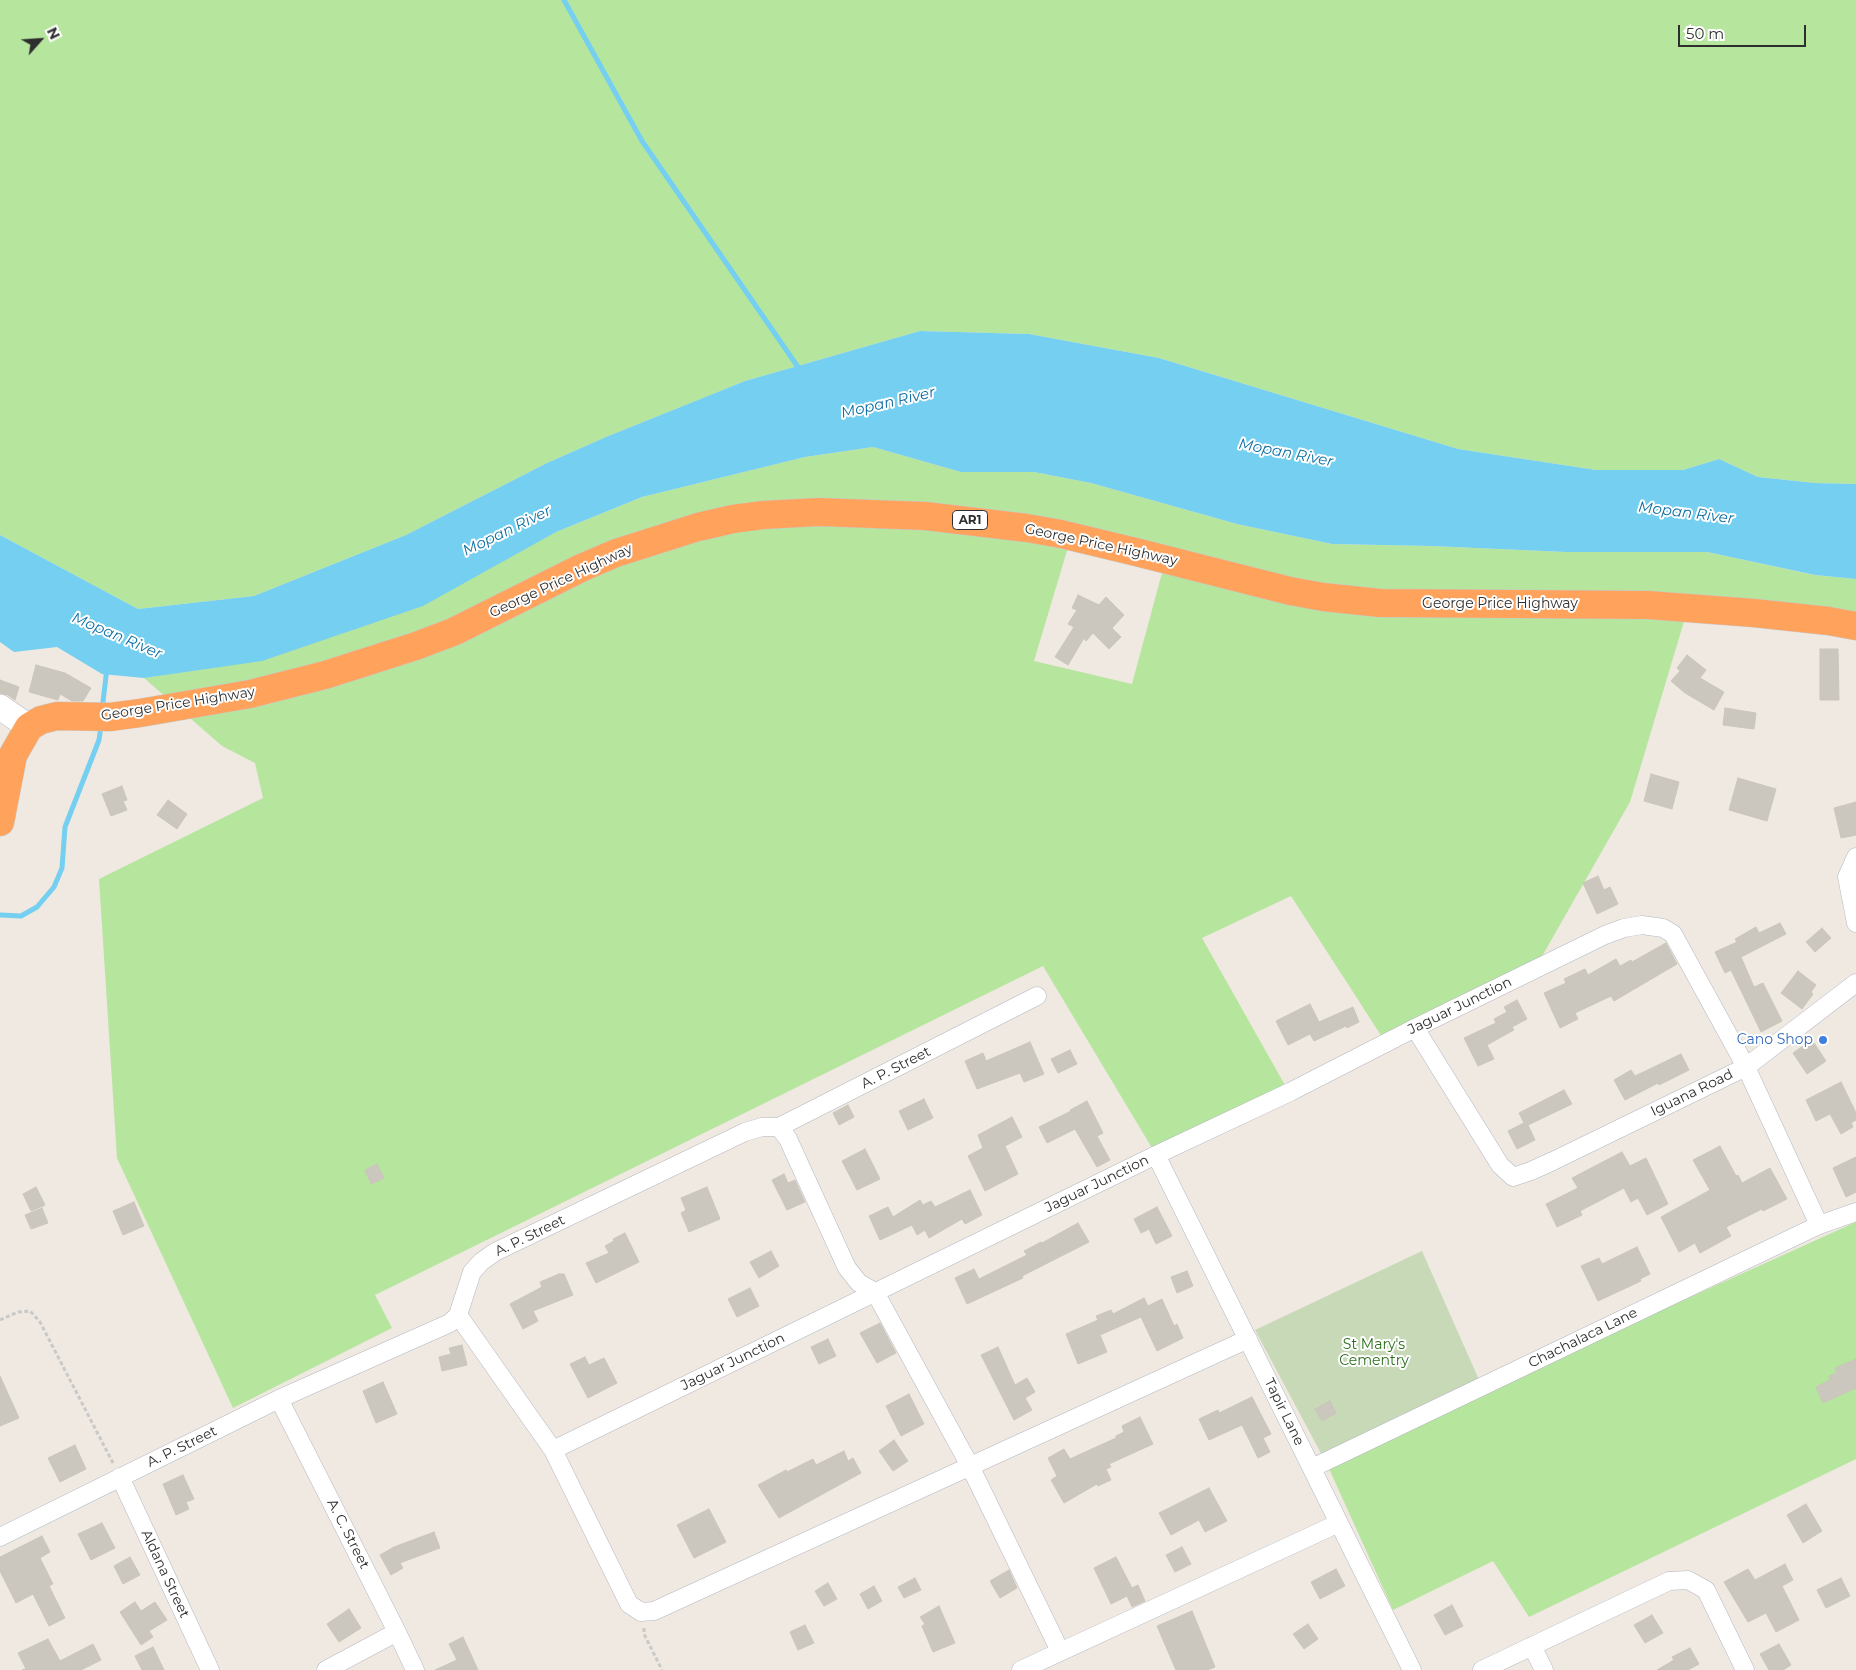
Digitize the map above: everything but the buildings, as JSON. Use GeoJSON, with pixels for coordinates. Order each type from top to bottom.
{"type":"FeatureCollection","features":[{"type":"Feature","properties":{"kind":"highway","name":"George Price Highway"},"geometry":{"type":"LineString","coordinates":[[29,727],[41,720],[57,716],[102,717],[284,686],[416,646],[453,632],[608,556],[672,534],[732,519],[763,515],[819,512],[926,516],[973,521],[1061,534],[1228,574],[1290,591],[1323,597],[1380,603],[1648,605],[1754,613],[1829,621],[1856,626]]}},
{"type":"Feature","properties":{"kind":"highway"},"geometry":{"type":"LineString","coordinates":[[0,822],[13,755],[29,727]]}},
{"type":"Feature","properties":{"kind":"street"},"geometry":{"type":"LineString","coordinates":[[0,707],[29,727]]}},
{"type":"Feature","properties":{"kind":"street"},"geometry":{"type":"LineString","coordinates":[[1856,857],[1847,877],[1856,923]]}},
{"type":"Feature","properties":{"kind":"street","name":"Jaguar Junction"},"geometry":{"type":"LineString","coordinates":[[553,1450],[1156,1155],[1290,1092],[1415,1028],[1605,935],[1624,928],[1642,925],[1662,928],[1673,934],[1746,1066]]}},
{"type":"Feature","properties":{"kind":"street","name":"Iguana Road"},"geometry":{"type":"LineString","coordinates":[[1415,1028],[1500,1165],[1513,1176],[1531,1171],[1553,1161],[1746,1066],[1856,983]]}},
{"type":"Feature","properties":{"kind":"street","name":"A. P. Street"},"geometry":{"type":"LineString","coordinates":[[0,1536],[279,1399],[450,1323],[458,1315],[472,1272],[481,1262],[496,1252],[745,1132],[762,1127],[779,1127],[1037,996]]}},
{"type":"Feature","properties":{"kind":"street"},"geometry":{"type":"LineString","coordinates":[[1746,1066],[1819,1225]]}},
{"type":"Feature","properties":{"kind":"street"},"geometry":{"type":"LineString","coordinates":[[779,1127],[788,1139],[847,1268],[859,1283],[876,1292],[970,1466],[1060,1651]]}},
{"type":"Feature","properties":{"kind":"street","name":"Tapir Lane"},"geometry":{"type":"LineString","coordinates":[[1156,1155],[1412,1670]]}},
{"type":"Feature","properties":{"kind":"street","name":"Chachalaca Lane"},"geometry":{"type":"LineString","coordinates":[[1312,1468],[1819,1225],[1856,1212]]}},
{"type":"Feature","properties":{"kind":"street"},"geometry":{"type":"LineString","coordinates":[[458,1315],[553,1450],[629,1604],[641,1612],[654,1611],[1248,1339]]}},
{"type":"Feature","properties":{"kind":"street","name":"A. C. Street"},"geometry":{"type":"LineString","coordinates":[[279,1399],[415,1670]]}},
{"type":"Feature","properties":{"kind":"street","name":"Aldana Street"},"geometry":{"type":"LineString","coordinates":[[120,1477],[210,1670]]}},
{"type":"Feature","properties":{"kind":"street"},"geometry":{"type":"LineString","coordinates":[[1021,1670],[1339,1523]]}},
{"type":"Feature","properties":{"kind":"street"},"geometry":{"type":"LineString","coordinates":[[1482,1670],[1670,1581],[1688,1580],[1706,1590],[1745,1670]]}},
{"type":"Feature","properties":{"kind":"street"},"geometry":{"type":"LineString","coordinates":[[326,1670],[397,1632]]}},
{"type":"Feature","properties":{"kind":"street"},"geometry":{"type":"LineString","coordinates":[[1532,1646],[1544,1670]]}},
{"type":"Feature","properties":{"kind":"path"},"geometry":{"type":"LineString","coordinates":[[0,1320],[18,1312],[30,1311],[40,1322],[120,1477]]}},
{"type":"Feature","properties":{"kind":"path"},"geometry":{"type":"LineString","coordinates":[[641,1612],[644,1634],[662,1670]]}},
{"type":"Feature","properties":{"kind":"green space"},"geometry":{"type":"Polygon","coordinates":[[[0,0],[1856,0],[1856,484],[1815,483],[1758,477],[1719,459],[1683,470],[1596,470],[1458,449],[1159,358],[1029,334],[920,331],[745,381],[547,463],[406,535],[254,596],[138,609],[0,535],[0,0]]]}},
{"type":"Feature","properties":{"kind":"green space"},"geometry":{"type":"Polygon","coordinates":[[[873,447],[961,472],[1034,472],[1091,483],[1237,524],[1332,544],[1566,552],[1707,552],[1814,575],[1856,579],[1856,631],[1685,618],[1630,802],[1541,958],[1384,1040],[1291,896],[1202,938],[1286,1087],[1155,1153],[1043,966],[375,1295],[392,1328],[233,1408],[117,1158],[99,879],[263,798],[255,763],[222,746],[144,678],[262,660],[336,634],[556,532],[642,497],[805,457],[873,447]],[[1069,544],[1034,661],[1132,684],[1162,573],[1069,544]]]}},
{"type":"Feature","properties":{"kind":"green space"},"geometry":{"type":"Polygon","coordinates":[[[1856,1222],[1856,1459],[1529,1617],[1493,1561],[1393,1610],[1326,1462],[1856,1222]]]}},
{"type":"Feature","properties":{"kind":"green space","name":"St Mary's Cementry"},"geometry":{"type":"Polygon","coordinates":[[[1422,1251],[1480,1382],[1323,1457],[1255,1330],[1422,1251]]]}},
{"type":"Feature","properties":{"kind":"water","name":"Mopan River"},"geometry":{"type":"Polygon","coordinates":[[[920,331],[1029,334],[1159,358],[1458,449],[1596,470],[1683,470],[1719,459],[1758,477],[1815,483],[1856,484],[1856,579],[1815,575],[1707,552],[1566,552],[1332,544],[1237,524],[1091,483],[1034,472],[961,472],[873,447],[805,457],[642,497],[556,532],[423,606],[262,661],[144,678],[102,674],[57,647],[14,652],[0,642],[0,535],[138,609],[254,596],[406,535],[547,463],[745,381],[920,331]]]}},
{"type":"Feature","properties":{"kind":"waterway"},"geometry":{"type":"LineString","coordinates":[[564,0],[642,141],[800,370]]}},
{"type":"Feature","properties":{"kind":"waterway"},"geometry":{"type":"LineString","coordinates":[[102,710],[107,668]]}},
{"type":"Feature","properties":{"kind":"waterway"},"geometry":{"type":"LineString","coordinates":[[1,915],[21,916],[37,907],[54,887],[62,868],[65,827],[99,740],[101,726]]}},
{"type":"Feature","properties":{"kind":"place","name":"Cano Shop"},"geometry":{"type":"Point","coordinates":[1823,1040]}}]}
